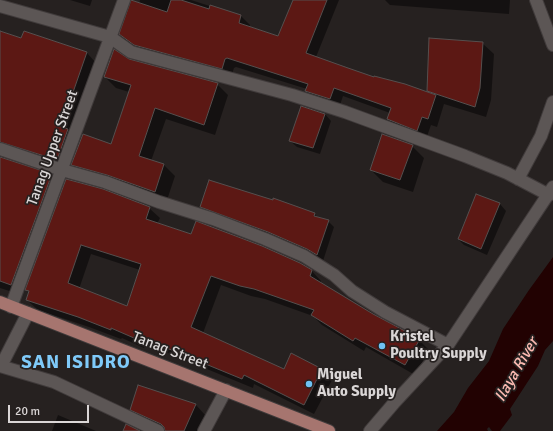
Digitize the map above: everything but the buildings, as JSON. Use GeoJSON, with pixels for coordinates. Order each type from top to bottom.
{"type":"FeatureCollection","features":[{"type":"Feature","properties":{"kind":"main road","name":"Tanag Street"},"geometry":{"type":"LineString","coordinates":[[5,304],[329,431]]}},
{"type":"Feature","properties":{"kind":"street","name":"Tanag Upper Street"},"geometry":{"type":"LineString","coordinates":[[5,304],[62,170],[124,0]]}},
{"type":"Feature","properties":{"kind":"street"},"geometry":{"type":"LineString","coordinates":[[536,0],[553,45]]}},
{"type":"Feature","properties":{"kind":"street"},"geometry":{"type":"LineString","coordinates":[[0,6],[110,37],[130,52],[292,95],[345,112],[465,156],[518,179],[551,191],[448,345],[370,431]]}},
{"type":"Feature","properties":{"kind":"street"},"geometry":{"type":"LineString","coordinates":[[518,179],[541,136],[553,102]]}},
{"type":"Feature","properties":{"kind":"street"},"geometry":{"type":"LineString","coordinates":[[0,149],[62,170],[105,182],[159,202],[213,219],[304,256],[334,275],[352,291],[385,312],[448,345]]}},
{"type":"Feature","properties":{"kind":"street"},"geometry":{"type":"LineString","coordinates":[[28,313],[0,366],[54,382],[144,428],[158,431]]}},
{"type":"Feature","properties":{"kind":"street"},"geometry":{"type":"LineString","coordinates":[[204,431],[226,390]]}},
{"type":"Feature","properties":{"kind":"water","name":"Ilaya River"},"geometry":{"type":"Polygon","coordinates":[[[553,257],[553,341],[545,350],[538,366],[510,409],[512,415],[500,431],[492,431],[489,427],[487,429],[488,431],[437,431],[454,412],[468,388],[489,361],[503,329],[553,257]]]}},
{"type":"Feature","properties":{"kind":"place","name":"Kristel Poultry Supply"},"geometry":{"type":"Point","coordinates":[382,346]}},
{"type":"Feature","properties":{"kind":"place","name":"Miguel Auto Supply"},"geometry":{"type":"Point","coordinates":[309,384]}},
{"type":"Feature","properties":{"kind":"district","name":"SAN ISIDRO"},"geometry":{"type":"Point","coordinates":[76,363]}}]}
